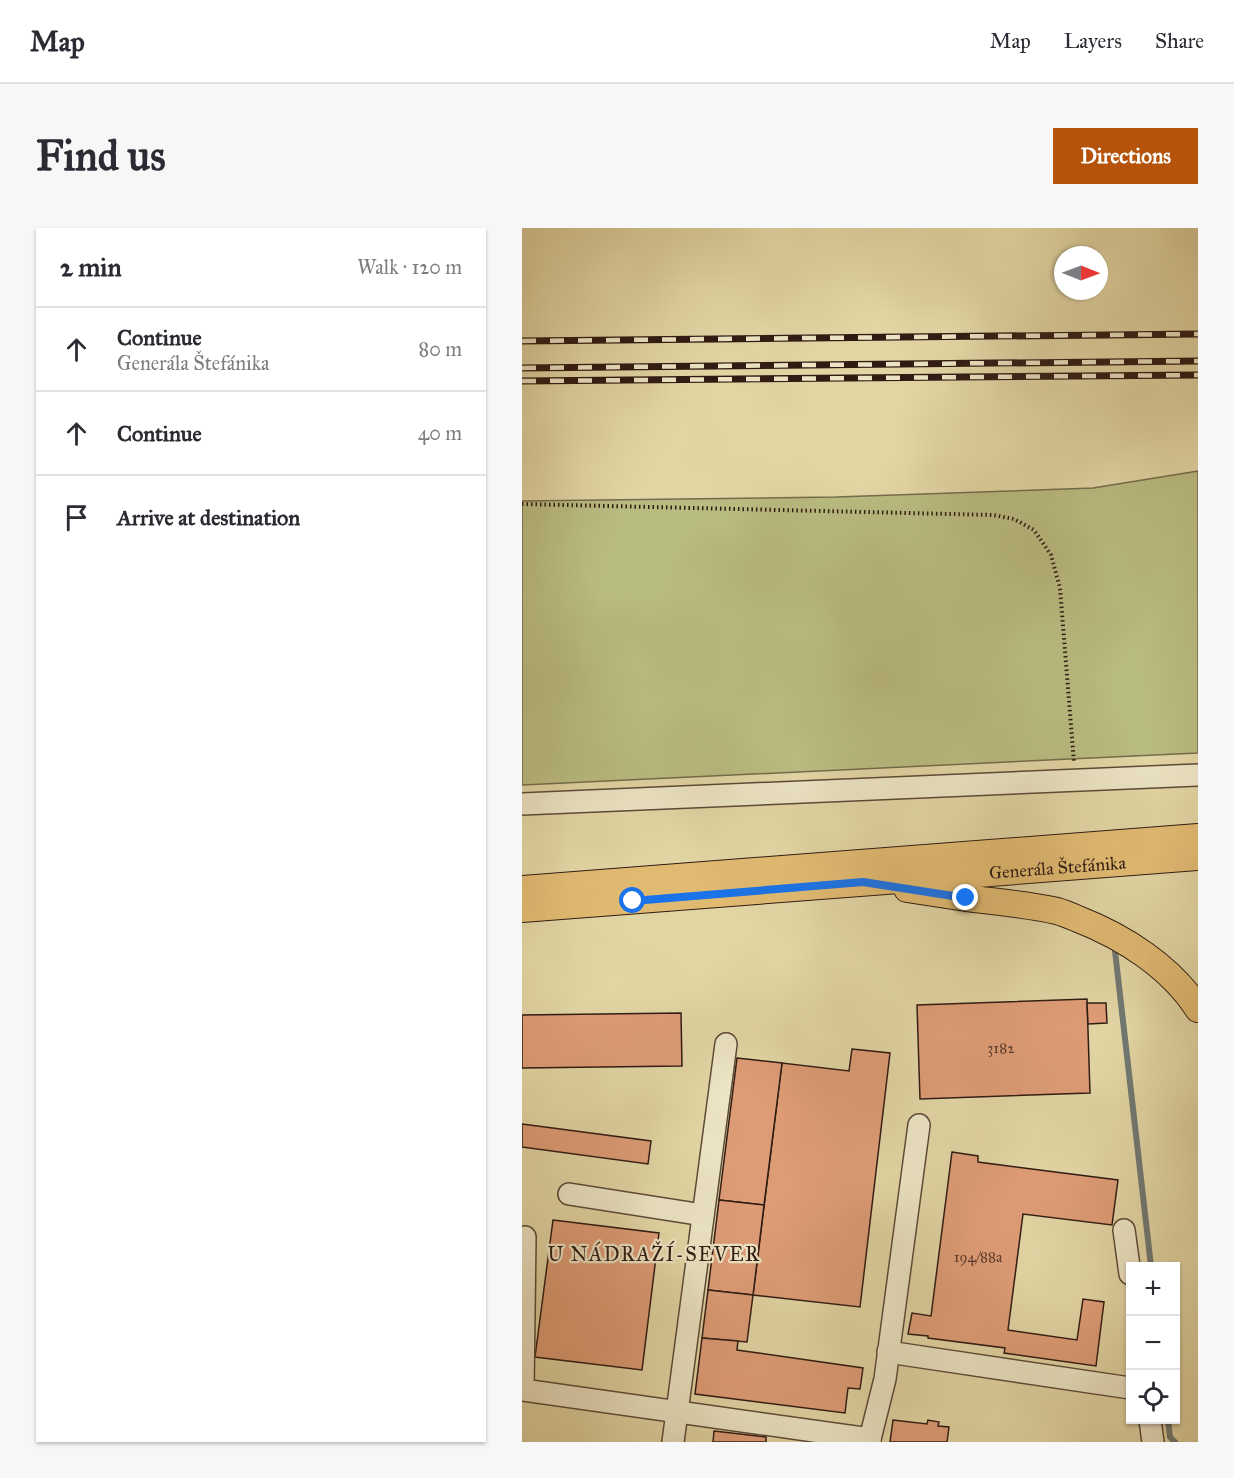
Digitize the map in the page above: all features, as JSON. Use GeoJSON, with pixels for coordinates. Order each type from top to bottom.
{"type":"FeatureCollection","features":[{"type":"Feature","properties":{"kind":"main road","name":"Generála Štefánika"},"geometry":{"type":"LineString","coordinates":[[522,889],[1198,837]]}},
{"type":"Feature","properties":{"kind":"main road","name":"Generála Štefánika"},"geometry":{"type":"LineString","coordinates":[[522,909],[1198,857]]}},
{"type":"Feature","properties":{"kind":"main road"},"geometry":{"type":"LineString","coordinates":[[863,882],[966,898],[1024,904],[1059,911],[1093,924],[1144,955],[1170,976],[1198,1009]]}},
{"type":"Feature","properties":{"kind":"lane"},"geometry":{"type":"LineString","coordinates":[[522,804],[1198,775]]}},
{"type":"Feature","properties":{"kind":"lane"},"geometry":{"type":"LineString","coordinates":[[673,1442],[726,1044]]}},
{"type":"Feature","properties":{"kind":"lane"},"geometry":{"type":"LineString","coordinates":[[525,1237],[523,1390],[870,1440],[885,1379],[919,1125]]}},
{"type":"Feature","properties":{"kind":"lane"},"geometry":{"type":"LineString","coordinates":[[569,1194],[703,1215]]}},
{"type":"Feature","properties":{"kind":"lane"},"geometry":{"type":"LineString","coordinates":[[1124,1230],[1129,1262]]}},
{"type":"Feature","properties":{"kind":"lane"},"geometry":{"type":"LineString","coordinates":[[888,1352],[1126,1387]]}},
{"type":"Feature","properties":{"kind":"lane"},"geometry":{"type":"LineString","coordinates":[[1151,1424],[1153,1442]]}},
{"type":"Feature","properties":{"kind":"path"},"geometry":{"type":"LineString","coordinates":[[522,504],[993,515],[1014,519],[1034,530],[1051,555],[1060,588],[1076,780]]}},
{"type":"Feature","properties":{"kind":"green space"},"geometry":{"type":"Polygon","coordinates":[[[1198,471],[1198,753],[522,785],[522,501],[836,497],[1093,488],[1198,471]]]}},
{"type":"Feature","properties":{"kind":"building"},"geometry":{"type":"Polygon","coordinates":[[[1087,999],[1090,1093],[920,1099],[917,1005],[1087,999]]]}},
{"type":"Feature","properties":{"kind":"building"},"geometry":{"type":"Polygon","coordinates":[[[1087,1003],[1106,1003],[1107,1023],[1088,1024],[1087,1003]]]}},
{"type":"Feature","properties":{"kind":"building"},"geometry":{"type":"Polygon","coordinates":[[[681,1013],[682,1066],[522,1068],[522,1015],[681,1013]]]}},
{"type":"Feature","properties":{"kind":"building"},"geometry":{"type":"Polygon","coordinates":[[[852,1049],[890,1053],[860,1307],[753,1295],[782,1063],[849,1071],[852,1049]]]}},
{"type":"Feature","properties":{"kind":"building"},"geometry":{"type":"Polygon","coordinates":[[[737,1058],[782,1063],[764,1205],[719,1200],[737,1058]]]}},
{"type":"Feature","properties":{"kind":"building"},"geometry":{"type":"Polygon","coordinates":[[[522,1124],[651,1141],[648,1164],[522,1147],[522,1124]]]}},
{"type":"Feature","properties":{"kind":"building"},"geometry":{"type":"Polygon","coordinates":[[[952,1152],[978,1156],[978,1162],[1118,1180],[1112,1225],[1023,1214],[1008,1330],[1077,1340],[1083,1299],[1104,1302],[1096,1366],[1004,1353],[1005,1348],[908,1334],[912,1313],[931,1316],[952,1152]]]}},
{"type":"Feature","properties":{"kind":"building"},"geometry":{"type":"Polygon","coordinates":[[[719,1200],[764,1205],[753,1295],[708,1290],[719,1200]]]}},
{"type":"Feature","properties":{"kind":"building"},"geometry":{"type":"Polygon","coordinates":[[[553,1220],[659,1233],[642,1370],[535,1357],[553,1220]]]}},
{"type":"Feature","properties":{"kind":"building"},"geometry":{"type":"Polygon","coordinates":[[[708,1290],[753,1295],[747,1342],[702,1338],[708,1290]]]}},
{"type":"Feature","properties":{"kind":"building"},"geometry":{"type":"Polygon","coordinates":[[[702,1338],[738,1341],[737,1350],[863,1368],[860,1389],[848,1388],[845,1413],[695,1394],[702,1338]]]}},
{"type":"Feature","properties":{"kind":"building"},"geometry":{"type":"Polygon","coordinates":[[[893,1420],[927,1424],[928,1420],[939,1422],[938,1426],[949,1427],[947,1442],[890,1442],[893,1420]]]}},
{"type":"Feature","properties":{"kind":"building"},"geometry":{"type":"Polygon","coordinates":[[[714,1431],[766,1437],[766,1442],[713,1442],[714,1431]]]}},
{"type":"Feature","properties":{"kind":"waterway"},"geometry":{"type":"LineString","coordinates":[[1115,951],[1151,1262]]}},
{"type":"Feature","properties":{"kind":"waterway"},"geometry":{"type":"LineString","coordinates":[[1168,1424],[1170,1437],[1175,1442]]}},
{"type":"Feature","properties":{"kind":"railway"},"geometry":{"type":"LineString","coordinates":[[522,341],[1198,334]]}},
{"type":"Feature","properties":{"kind":"railway"},"geometry":{"type":"LineString","coordinates":[[522,368],[1198,361]]}},
{"type":"Feature","properties":{"kind":"railway"},"geometry":{"type":"LineString","coordinates":[[522,381],[1198,375]]}},
{"type":"Feature","properties":{"kind":"district","name":"U NÁDRAŽÍ-SEVER"},"geometry":{"type":"Point","coordinates":[654,1254]}},
{"type":"Feature","properties":{"kind":"route"},"geometry":{"type":"LineString","coordinates":[[633,901],[863,882],[966,898]]}}]}
